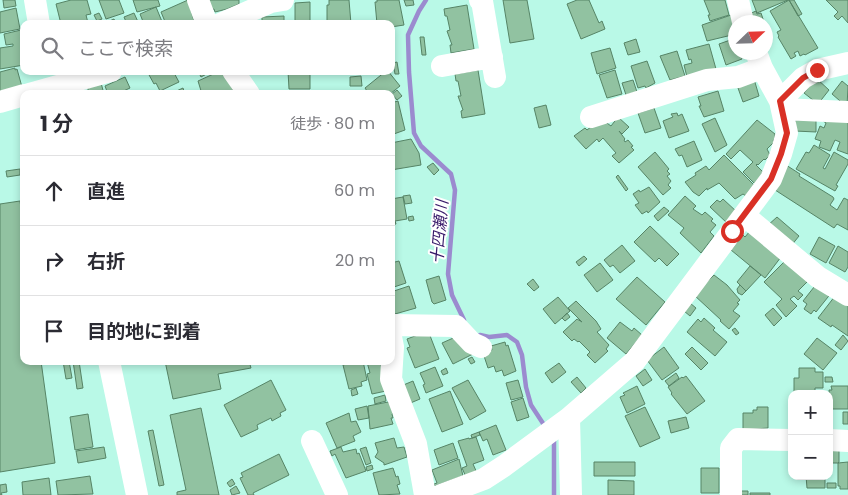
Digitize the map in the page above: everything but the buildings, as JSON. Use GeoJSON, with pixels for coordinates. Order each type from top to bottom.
{"type":"FeatureCollection","features":[{"type":"Feature","properties":{"kind":"street"},"geometry":{"type":"LineString","coordinates":[[36,0],[39,20]]}},
{"type":"Feature","properties":{"kind":"street"},"geometry":{"type":"LineString","coordinates":[[198,0],[206,20]]}},
{"type":"Feature","properties":{"kind":"street"},"geometry":{"type":"LineString","coordinates":[[229,20],[272,2],[283,0]]}},
{"type":"Feature","properties":{"kind":"street"},"geometry":{"type":"LineString","coordinates":[[442,66],[493,67],[482,2],[480,0]]}},
{"type":"Feature","properties":{"kind":"street"},"geometry":{"type":"LineString","coordinates":[[738,0],[742,15]]}},
{"type":"Feature","properties":{"kind":"street"},"geometry":{"type":"LineString","coordinates":[[441,495],[484,479],[569,418],[635,361],[771,179],[787,133],[781,105],[759,60],[738,77],[707,80],[591,117]]}},
{"type":"Feature","properties":{"kind":"street"},"geometry":{"type":"LineString","coordinates":[[781,105],[803,78],[817,70],[848,63]]}},
{"type":"Feature","properties":{"kind":"street"},"geometry":{"type":"LineString","coordinates":[[38,90],[52,84],[93,75]]}},
{"type":"Feature","properties":{"kind":"street"},"geometry":{"type":"LineString","coordinates":[[236,75],[246,90]]}},
{"type":"Feature","properties":{"kind":"street"},"geometry":{"type":"LineString","coordinates":[[0,102],[20,96]]}},
{"type":"Feature","properties":{"kind":"street"},"geometry":{"type":"LineString","coordinates":[[781,105],[848,112]]}},
{"type":"Feature","properties":{"kind":"street"},"geometry":{"type":"LineString","coordinates":[[744,215],[818,277],[848,295]]}},
{"type":"Feature","properties":{"kind":"street"},"geometry":{"type":"LineString","coordinates":[[395,325],[456,326],[472,343],[481,347]]}},
{"type":"Feature","properties":{"kind":"street"},"geometry":{"type":"LineString","coordinates":[[110,365],[137,495]]}},
{"type":"Feature","properties":{"kind":"street"},"geometry":{"type":"LineString","coordinates":[[392,365],[391,379],[416,444],[425,495]]}},
{"type":"Feature","properties":{"kind":"street"},"geometry":{"type":"LineString","coordinates":[[569,418],[571,495]]}},
{"type":"Feature","properties":{"kind":"street"},"geometry":{"type":"LineString","coordinates":[[731,495],[731,448],[738,439],[788,440]]}},
{"type":"Feature","properties":{"kind":"street"},"geometry":{"type":"LineString","coordinates":[[833,440],[848,441]]}},
{"type":"Feature","properties":{"kind":"street"},"geometry":{"type":"LineString","coordinates":[[312,441],[337,495]]}},
{"type":"Feature","properties":{"kind":"waterway","name":"十四瀬川"},"geometry":{"type":"LineString","coordinates":[[426,0],[408,35],[414,133],[421,146],[451,174],[455,190],[448,274],[452,295],[464,320]]}},
{"type":"Feature","properties":{"kind":"waterway","name":"十四瀬川"},"geometry":{"type":"LineString","coordinates":[[480,335],[489,337],[507,335],[517,342],[522,355],[526,387],[531,405],[546,428]]}},
{"type":"Feature","properties":{"kind":"waterway","name":"十四瀬川"},"geometry":{"type":"LineString","coordinates":[[553,439],[554,495]]}},
{"type":"Feature","properties":{"kind":"route"},"geometry":{"type":"LineString","coordinates":[[732,231],[771,179],[781,154],[787,133],[780,101],[803,78],[817,70]]}}]}
